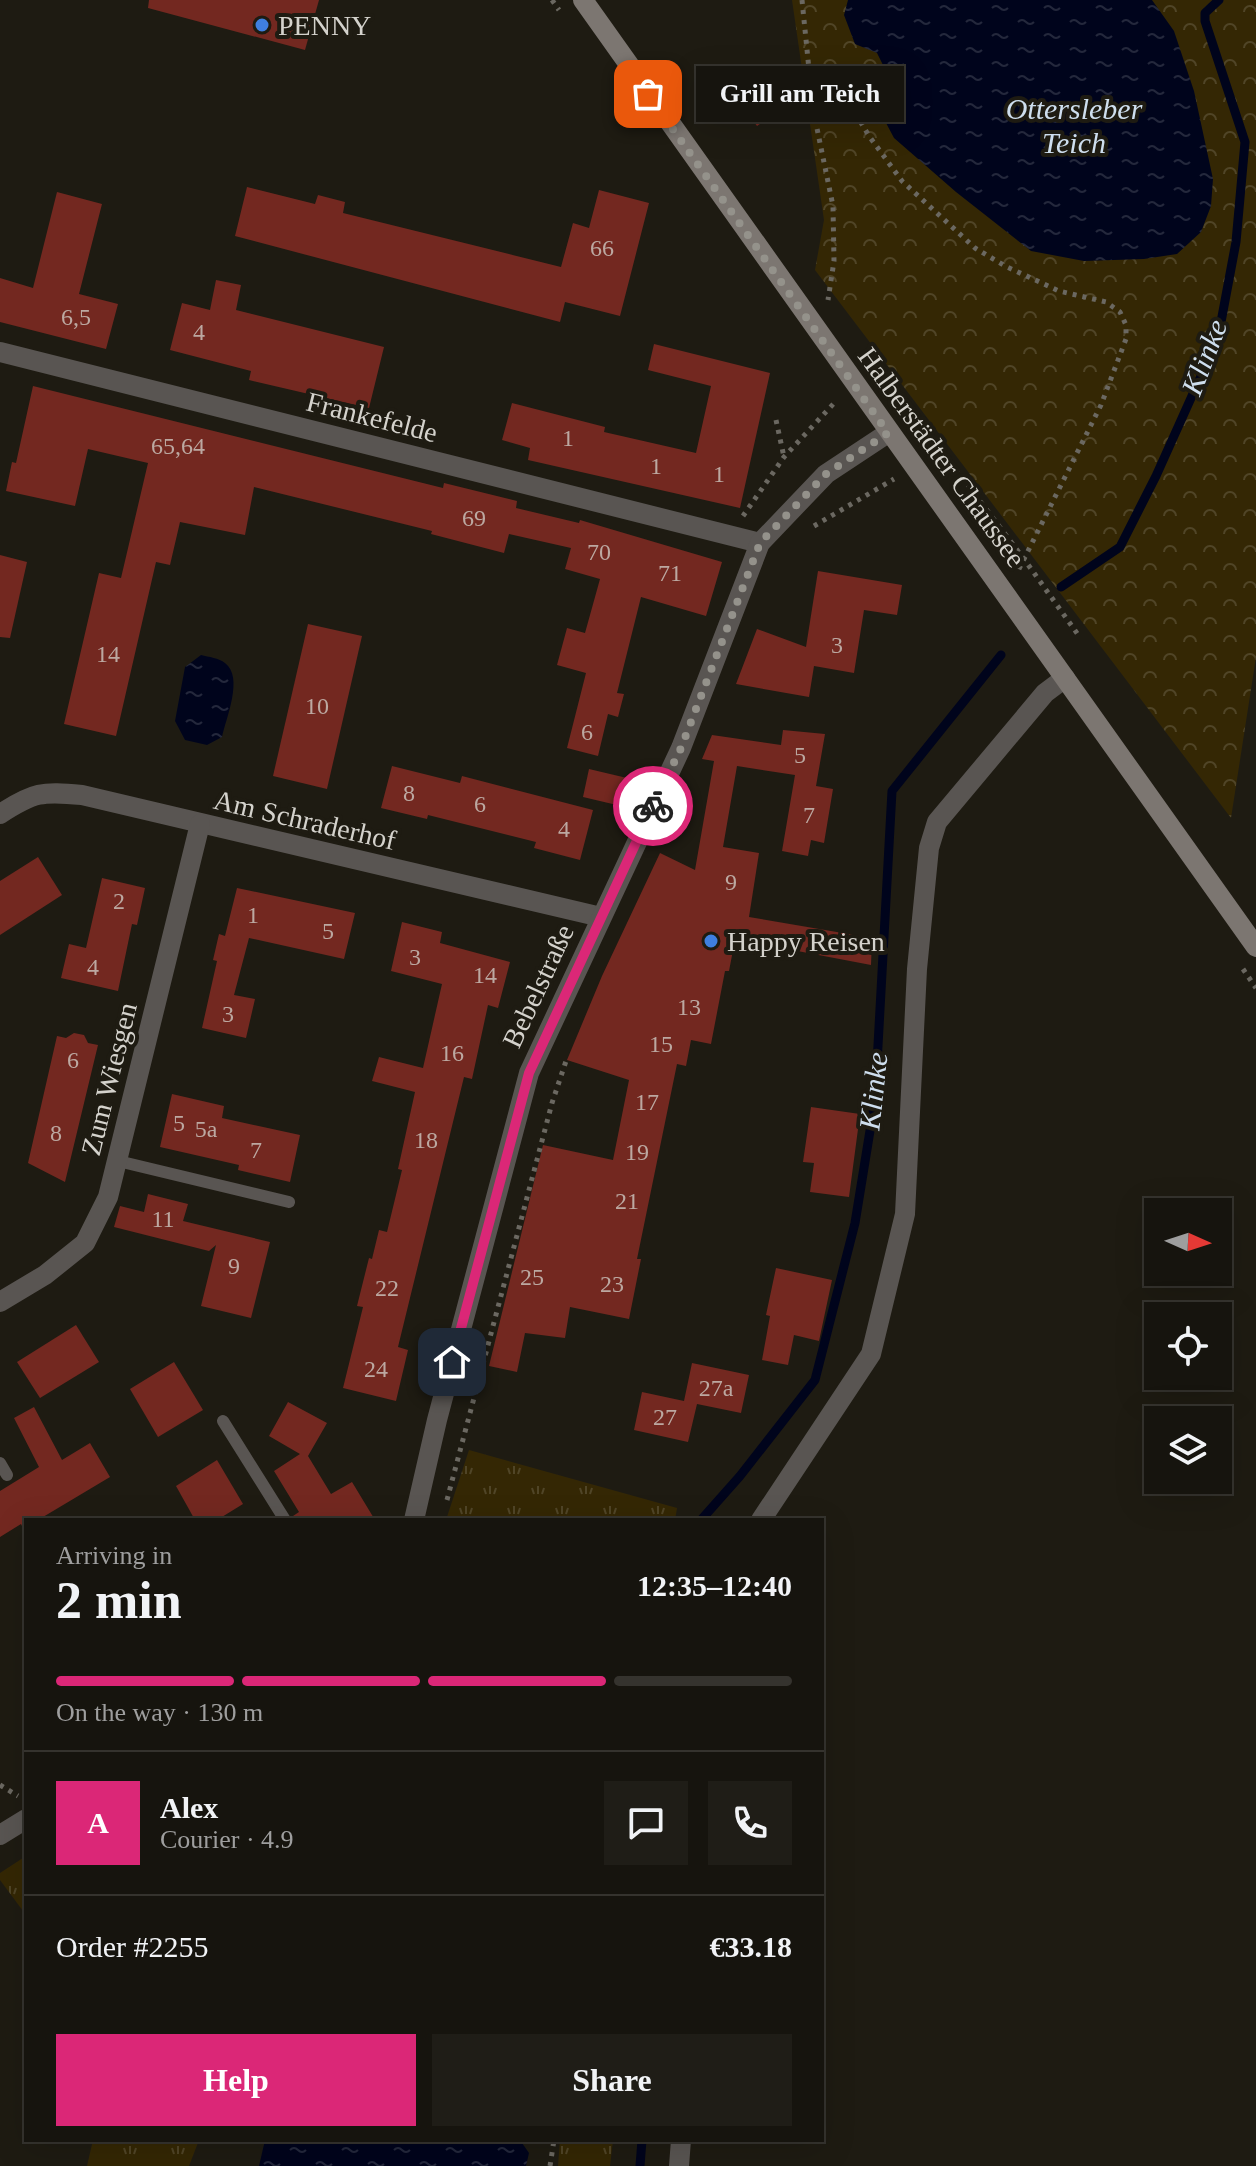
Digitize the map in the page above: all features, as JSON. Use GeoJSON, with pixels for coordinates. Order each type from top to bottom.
{"type":"FeatureCollection","features":[{"type":"Feature","properties":{"kind":"main road","name":"Halberstädter Chaussee"},"geometry":{"type":"LineString","coordinates":[[583,0],[1256,947]]}},
{"type":"Feature","properties":{"kind":"street","name":"Frankefelde"},"geometry":{"type":"LineString","coordinates":[[0,352],[760,543]]}},
{"type":"Feature","properties":{"kind":"street"},"geometry":{"type":"LineString","coordinates":[[760,543],[826,474],[888,433]]}},
{"type":"Feature","properties":{"kind":"street","name":"Bebelstraße"},"geometry":{"type":"LineString","coordinates":[[414,1518],[437,1420],[529,1073],[681,748],[760,543]]}},
{"type":"Feature","properties":{"kind":"street"},"geometry":{"type":"LineString","coordinates":[[762,1518],[871,1354],[905,1214],[917,969],[929,848],[937,822],[1045,693],[1065,678]]}},
{"type":"Feature","properties":{"kind":"street","name":"Am Schraderhof"},"geometry":{"type":"LineString","coordinates":[[0,814],[22,800],[45,791],[82,795],[601,917]]}},
{"type":"Feature","properties":{"kind":"street","name":"Zum Wiesgen"},"geometry":{"type":"LineString","coordinates":[[0,1302],[45,1275],[85,1243],[108,1197],[200,824]]}},
{"type":"Feature","properties":{"kind":"street"},"geometry":{"type":"LineString","coordinates":[[0,1835],[24,1820]]}},
{"type":"Feature","properties":{"kind":"street"},"geometry":{"type":"LineString","coordinates":[[679,2166],[681,2142]]}},
{"type":"Feature","properties":{"kind":"lane"},"geometry":{"type":"LineString","coordinates":[[118,1161],[289,1202]]}},
{"type":"Feature","properties":{"kind":"lane"},"geometry":{"type":"LineString","coordinates":[[223,1421],[284,1518]]}},
{"type":"Feature","properties":{"kind":"path"},"geometry":{"type":"LineString","coordinates":[[802,0],[813,109],[833,206],[834,261],[828,300]]}},
{"type":"Feature","properties":{"kind":"path"},"geometry":{"type":"LineString","coordinates":[[810,77],[837,89],[902,181],[975,248],[1059,291],[1106,302],[1120,312],[1126,325],[1126,339],[1116,370],[1024,559],[1012,602]]}},
{"type":"Feature","properties":{"kind":"path"},"geometry":{"type":"LineString","coordinates":[[818,287],[837,312]]}},
{"type":"Feature","properties":{"kind":"path"},"geometry":{"type":"LineString","coordinates":[[865,349],[1079,636]]}},
{"type":"Feature","properties":{"kind":"path"},"geometry":{"type":"LineString","coordinates":[[730,535],[784,457],[838,399]]}},
{"type":"Feature","properties":{"kind":"path"},"geometry":{"type":"LineString","coordinates":[[776,420],[784,457]]}},
{"type":"Feature","properties":{"kind":"path"},"geometry":{"type":"LineString","coordinates":[[808,529],[894,479]]}},
{"type":"Feature","properties":{"kind":"path"},"geometry":{"type":"LineString","coordinates":[[446,1505],[552,1103],[569,1052]]}},
{"type":"Feature","properties":{"kind":"path"},"geometry":{"type":"LineString","coordinates":[[0,1785],[24,1799]]}},
{"type":"Feature","properties":{"kind":"path"},"geometry":{"type":"LineString","coordinates":[[550,2166],[554,2142]]}},
{"type":"Feature","properties":{"kind":"green space"},"geometry":{"type":"Polygon","coordinates":[[[792,0],[1256,0],[1256,657],[1231,818],[815,270],[824,220],[792,0]]]}},
{"type":"Feature","properties":{"kind":"green space"},"geometry":{"type":"Polygon","coordinates":[[[469,1450],[677,1508],[675,1518],[447,1518],[469,1450]]]}},
{"type":"Feature","properties":{"kind":"green space"},"geometry":{"type":"Polygon","coordinates":[[[24,1857],[24,1912],[0,1880],[0,1873],[24,1857]]]}},
{"type":"Feature","properties":{"kind":"green space"},"geometry":{"type":"Polygon","coordinates":[[[93,2142],[198,2142],[189,2166],[87,2166],[93,2142]]]}},
{"type":"Feature","properties":{"kind":"green space"},"geometry":{"type":"Polygon","coordinates":[[[560,2142],[613,2142],[610,2166],[558,2166],[560,2142]]]}},
{"type":"Feature","properties":{"kind":"water","name":"Ottersleber Teich"},"geometry":{"type":"Polygon","coordinates":[[[848,0],[1152,0],[1174,31],[1194,91],[1213,179],[1211,206],[1201,232],[1177,254],[1144,259],[1084,261],[1031,251],[894,138],[876,104],[884,67],[877,53],[855,44],[844,15],[848,0]]]}},
{"type":"Feature","properties":{"kind":"water"},"geometry":{"type":"Polygon","coordinates":[[[201,655],[225,663],[233,678],[232,698],[222,737],[207,745],[185,740],[175,721],[185,667],[201,655]]]}},
{"type":"Feature","properties":{"kind":"water"},"geometry":{"type":"Polygon","coordinates":[[[265,2142],[521,2142],[529,2153],[526,2166],[259,2166],[265,2142]]]}},
{"type":"Feature","properties":{"kind":"building","name":"PENNY"},"geometry":{"type":"Polygon","coordinates":[[[149,0],[319,0],[305,50],[148,8],[149,0]]]}},
{"type":"Feature","properties":{"kind":"building"},"geometry":{"type":"Polygon","coordinates":[[[765,72],[788,104],[757,126],[735,95],[765,72]]]}},
{"type":"Feature","properties":{"kind":"building"},"geometry":{"type":"Polygon","coordinates":[[[247,187],[315,204],[318,195],[345,202],[343,213],[561,267],[573,223],[589,228],[599,190],[649,203],[620,316],[565,302],[560,322],[235,236],[247,187]]]}},
{"type":"Feature","properties":{"kind":"building"},"geometry":{"type":"Polygon","coordinates":[[[57,192],[102,204],[79,294],[118,304],[106,349],[0,322],[0,278],[33,288],[57,192]]]}},
{"type":"Feature","properties":{"kind":"building"},"geometry":{"type":"Polygon","coordinates":[[[216,280],[241,285],[236,310],[384,347],[369,408],[249,380],[251,371],[170,350],[182,303],[210,310],[216,280]]]}},
{"type":"Feature","properties":{"kind":"building"},"geometry":{"type":"Polygon","coordinates":[[[654,344],[770,373],[740,508],[528,460],[530,448],[502,440],[512,403],[605,427],[604,432],[696,453],[711,386],[648,370],[654,344]]]}},
{"type":"Feature","properties":{"kind":"building"},"geometry":{"type":"Polygon","coordinates":[[[33,386],[443,488],[444,483],[517,501],[516,508],[579,523],[580,520],[722,562],[706,616],[641,597],[617,693],[624,694],[618,717],[608,714],[598,756],[567,748],[586,673],[557,665],[567,628],[585,633],[600,579],[565,569],[571,548],[509,534],[504,553],[431,534],[432,531],[254,487],[245,535],[180,522],[170,565],[156,562],[116,736],[64,724],[99,573],[121,578],[148,463],[88,449],[75,506],[6,491],[12,462],[16,463],[33,386]]]}},
{"type":"Feature","properties":{"kind":"building"},"geometry":{"type":"Polygon","coordinates":[[[0,555],[27,562],[10,638],[0,637],[0,555]]]}},
{"type":"Feature","properties":{"kind":"building"},"geometry":{"type":"Polygon","coordinates":[[[818,571],[902,585],[897,615],[864,610],[854,673],[814,666],[809,697],[736,684],[757,629],[806,647],[818,571]]]}},
{"type":"Feature","properties":{"kind":"building"},"geometry":{"type":"Polygon","coordinates":[[[308,624],[362,636],[327,789],[273,776],[308,624]]]}},
{"type":"Feature","properties":{"kind":"building"},"geometry":{"type":"Polygon","coordinates":[[[783,730],[825,734],[816,786],[833,789],[824,843],[811,840],[808,856],[782,851],[795,775],[737,766],[723,847],[759,853],[749,917],[872,938],[871,965],[745,941],[745,946],[734,945],[729,971],[725,971],[711,1044],[691,1040],[686,1066],[677,1064],[637,1259],[641,1259],[629,1319],[570,1307],[565,1338],[525,1333],[517,1372],[489,1366],[543,1145],[613,1160],[629,1080],[567,1060],[602,976],[660,853],[695,870],[714,761],[702,759],[712,735],[781,745],[783,730]]]}},
{"type":"Feature","properties":{"kind":"building"},"geometry":{"type":"Polygon","coordinates":[[[392,766],[460,783],[462,776],[593,810],[580,860],[534,848],[536,842],[428,815],[427,819],[381,808],[392,766]]]}},
{"type":"Feature","properties":{"kind":"building"},"geometry":{"type":"Polygon","coordinates":[[[589,769],[627,778],[621,806],[583,797],[589,769]]]}},
{"type":"Feature","properties":{"kind":"building"},"geometry":{"type":"Polygon","coordinates":[[[38,857],[62,895],[0,935],[0,881],[38,857]]]}},
{"type":"Feature","properties":{"kind":"building"},"geometry":{"type":"Polygon","coordinates":[[[102,878],[145,888],[137,925],[132,924],[118,991],[61,978],[69,944],[86,948],[102,878]]]}},
{"type":"Feature","properties":{"kind":"building"},"geometry":{"type":"Polygon","coordinates":[[[237,888],[355,913],[344,959],[249,938],[234,995],[255,999],[246,1038],[202,1028],[217,961],[213,960],[219,934],[225,936],[237,888]]]}},
{"type":"Feature","properties":{"kind":"building"},"geometry":{"type":"Polygon","coordinates":[[[402,922],[442,932],[440,943],[510,962],[498,1008],[488,1005],[472,1079],[464,1077],[398,1347],[408,1350],[396,1401],[343,1388],[363,1307],[357,1306],[369,1258],[372,1259],[379,1230],[387,1232],[402,1170],[398,1169],[415,1092],[372,1081],[379,1057],[423,1068],[442,984],[391,971],[402,922]]]}},
{"type":"Feature","properties":{"kind":"building"},"geometry":{"type":"Polygon","coordinates":[[[74,1033],[84,1035],[88,1043],[98,1045],[65,1182],[28,1163],[57,1036],[66,1038],[74,1033]]]}},
{"type":"Feature","properties":{"kind":"building"},"geometry":{"type":"Polygon","coordinates":[[[172,1094],[224,1106],[222,1118],[300,1135],[290,1182],[238,1170],[239,1165],[160,1147],[172,1094]]]}},
{"type":"Feature","properties":{"kind":"building"},"geometry":{"type":"Polygon","coordinates":[[[811,1107],[860,1114],[849,1197],[810,1192],[814,1163],[803,1162],[811,1107]]]}},
{"type":"Feature","properties":{"kind":"building"},"geometry":{"type":"Polygon","coordinates":[[[148,1194],[188,1204],[183,1221],[270,1242],[251,1318],[201,1306],[216,1245],[209,1251],[114,1227],[120,1206],[144,1212],[148,1194]]]}},
{"type":"Feature","properties":{"kind":"building"},"geometry":{"type":"Polygon","coordinates":[[[776,1268],[832,1280],[819,1341],[794,1335],[788,1365],[762,1360],[770,1316],[766,1315],[776,1268]]]}},
{"type":"Feature","properties":{"kind":"building"},"geometry":{"type":"Polygon","coordinates":[[[76,1325],[99,1362],[40,1398],[17,1362],[76,1325]]]}},
{"type":"Feature","properties":{"kind":"building"},"geometry":{"type":"Polygon","coordinates":[[[174,1362],[203,1410],[158,1437],[130,1389],[174,1362]]]}},
{"type":"Feature","properties":{"kind":"building"},"geometry":{"type":"Polygon","coordinates":[[[692,1363],[749,1375],[741,1413],[697,1404],[688,1442],[634,1430],[642,1392],[684,1401],[692,1363]]]}},
{"type":"Feature","properties":{"kind":"building"},"geometry":{"type":"Polygon","coordinates":[[[288,1402],[327,1423],[308,1456],[331,1494],[352,1482],[374,1518],[294,1518],[299,1512],[274,1471],[300,1454],[269,1436],[288,1402]]]}},
{"type":"Feature","properties":{"kind":"building"},"geometry":{"type":"Polygon","coordinates":[[[34,1407],[62,1460],[90,1443],[110,1477],[41,1518],[24,1518],[24,1528],[21,1524],[0,1537],[0,1491],[39,1467],[14,1418],[34,1407]]]}},
{"type":"Feature","properties":{"kind":"building"},"geometry":{"type":"Polygon","coordinates":[[[217,1460],[243,1504],[220,1518],[194,1518],[176,1486],[217,1460]]]}},
{"type":"Feature","properties":{"kind":"waterway","name":"Klinke"},"geometry":{"type":"LineString","coordinates":[[1061,587],[1120,547],[1156,476],[1218,338],[1236,242],[1245,142],[1205,21],[1205,13],[1219,0]]}},
{"type":"Feature","properties":{"kind":"waterway","name":"Klinke"},"geometry":{"type":"LineString","coordinates":[[703,1518],[815,1380],[855,1223],[875,1100],[892,791],[1001,655]]}},
{"type":"Feature","properties":{"kind":"waterway","name":"Klinke"},"geometry":{"type":"LineString","coordinates":[[640,2166],[642,2142]]}},
{"type":"Feature","properties":{"kind":"way so far"},"geometry":{"type":"LineString","coordinates":[[648,94],[888,433],[826,474],[760,543],[681,748],[653,806]]}},
{"type":"Feature","properties":{"kind":"place","name":"PENNY"},"geometry":{"type":"Point","coordinates":[262,25]}},
{"type":"Feature","properties":{"kind":"place","name":"Grill am Teich"},"geometry":{"type":"Point","coordinates":[648,94]}},
{"type":"Feature","properties":{"kind":"place","name":"Happy Reisen"},"geometry":{"type":"Point","coordinates":[711,941]}},
{"type":"Feature","properties":{"kind":"route"},"geometry":{"type":"LineString","coordinates":[[452,1362],[529,1073],[653,806]]}}]}
